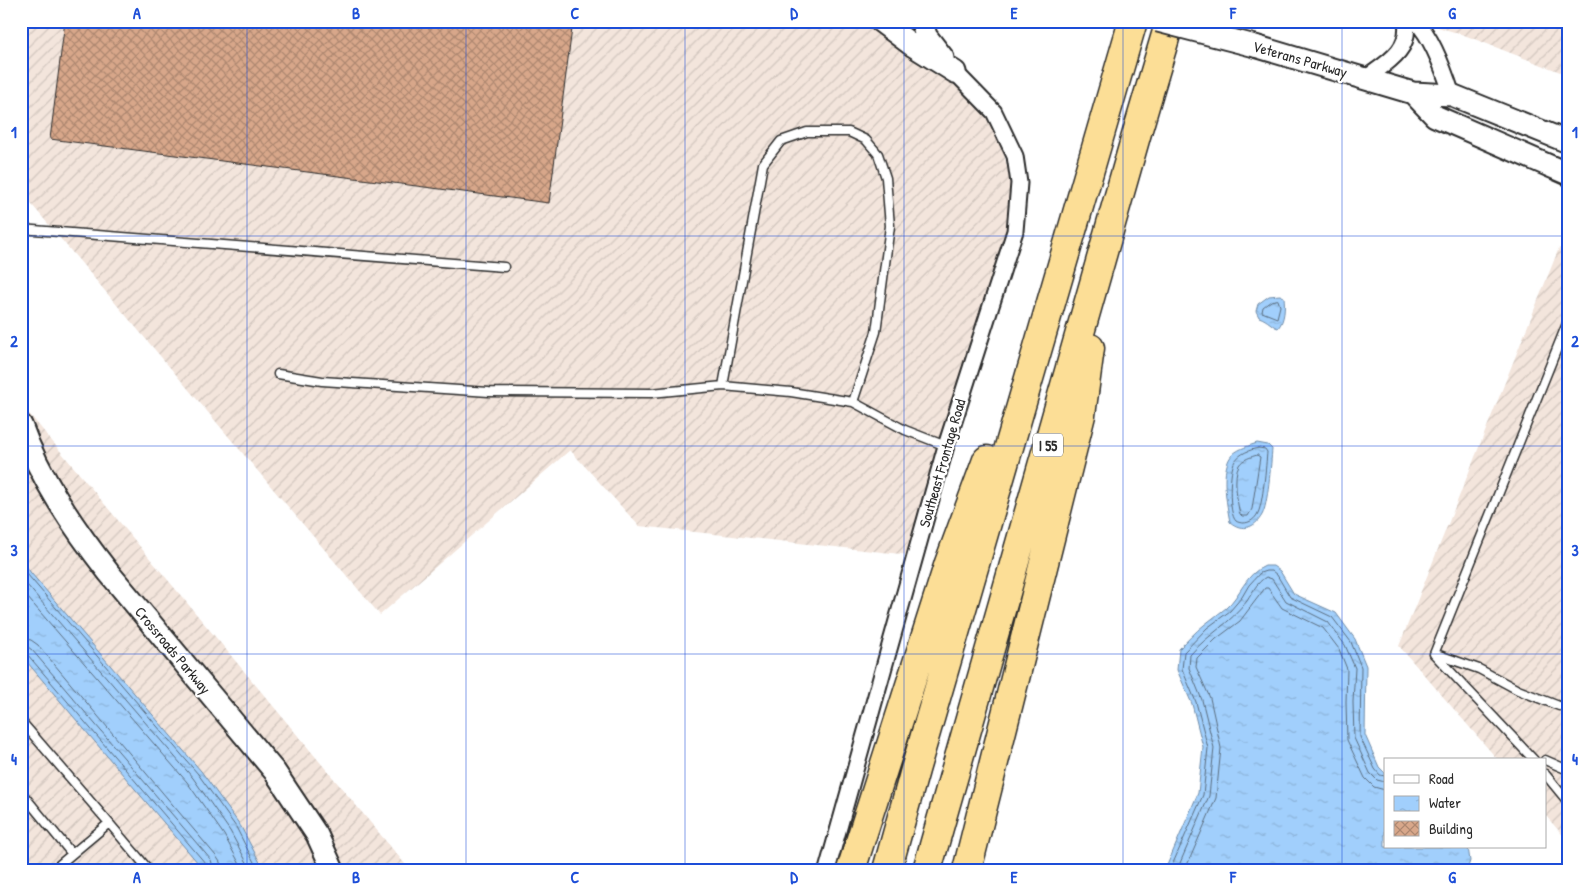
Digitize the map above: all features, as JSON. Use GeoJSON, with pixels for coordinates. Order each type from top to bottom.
{"type":"FeatureCollection","features":[{"type":"Feature","properties":{"kind":"highway","name":"I 55"},"geometry":{"type":"LineString","coordinates":[[887,870],[1132,21]]}},
{"type":"Feature","properties":{"kind":"highway","name":"I 55"},"geometry":{"type":"LineString","coordinates":[[927,870],[1170,21]]}},
{"type":"Feature","properties":{"kind":"highway"},"geometry":{"type":"LineString","coordinates":[[850,870],[949,563],[1069,238]]}},
{"type":"Feature","properties":{"kind":"highway"},"geometry":{"type":"LineString","coordinates":[[967,870],[1081,415],[1105,245]]}},
{"type":"Feature","properties":{"kind":"main road"},"geometry":{"type":"LineString","coordinates":[[880,21],[912,45],[954,72]]}},
{"type":"Feature","properties":{"kind":"main road"},"geometry":{"type":"LineString","coordinates":[[922,21],[926,36],[954,72]]}},
{"type":"Feature","properties":{"kind":"main road","name":"Veterans Parkway"},"geometry":{"type":"LineString","coordinates":[[1158,21],[1255,46],[1412,92],[1452,95],[1568,142]]}},
{"type":"Feature","properties":{"kind":"main road"},"geometry":{"type":"LineString","coordinates":[[1412,92],[1435,116],[1568,174]]}},
{"type":"Feature","properties":{"kind":"main road","name":"Crossroads Parkway"},"geometry":{"type":"LineString","coordinates":[[21,425],[58,501],[84,540],[109,573],[275,772],[317,835],[333,870]]}},
{"type":"Feature","properties":{"kind":"street"},"geometry":{"type":"LineString","coordinates":[[1366,79],[1405,44],[1406,21]]}},
{"type":"Feature","properties":{"kind":"street"},"geometry":{"type":"LineString","coordinates":[[1416,21],[1433,48],[1452,95]]}},
{"type":"Feature","properties":{"kind":"street","name":"Southeast Frontage Road"},"geometry":{"type":"LineString","coordinates":[[827,870],[946,446],[1015,231],[1019,183],[1015,156],[994,112],[954,72]]}},
{"type":"Feature","properties":{"kind":"lane"},"geometry":{"type":"LineString","coordinates":[[723,386],[763,164],[780,142],[808,132],[849,132],[866,140],[878,154],[886,178],[890,226],[876,332],[853,402]]}},
{"type":"Feature","properties":{"kind":"lane"},"geometry":{"type":"LineString","coordinates":[[21,229],[504,267]]}},
{"type":"Feature","properties":{"kind":"lane"},"geometry":{"type":"LineString","coordinates":[[1434,654],[1568,321]]}},
{"type":"Feature","properties":{"kind":"lane"},"geometry":{"type":"LineString","coordinates":[[278,374],[322,381],[489,392],[651,393],[723,386],[791,392],[853,402],[905,430],[946,446]]}},
{"type":"Feature","properties":{"kind":"lane"},"geometry":{"type":"LineString","coordinates":[[1434,654],[1479,669],[1518,690],[1559,706]]}},
{"type":"Feature","properties":{"kind":"lane"},"geometry":{"type":"LineString","coordinates":[[1434,654],[1532,758]]}},
{"type":"Feature","properties":{"kind":"lane"},"geometry":{"type":"LineString","coordinates":[[21,721],[149,870]]}},
{"type":"Feature","properties":{"kind":"lane"},"geometry":{"type":"LineString","coordinates":[[1528,752],[1541,758]]}},
{"type":"Feature","properties":{"kind":"lane"},"geometry":{"type":"LineString","coordinates":[[1546,760],[1568,770]]}},
{"type":"Feature","properties":{"kind":"lane"},"geometry":{"type":"LineString","coordinates":[[1546,775],[1568,802]]}},
{"type":"Feature","properties":{"kind":"lane"},"geometry":{"type":"LineString","coordinates":[[21,792],[72,854]]}},
{"type":"Feature","properties":{"kind":"lane"},"geometry":{"type":"LineString","coordinates":[[53,870],[109,823]]}},
{"type":"Feature","properties":{"kind":"shaded area"},"geometry":{"type":"Polygon","coordinates":[[[21,21],[864,21],[950,81],[982,108],[1002,146],[1012,188],[1006,243],[910,555],[639,526],[570,450],[380,615],[21,192],[21,21]]]}},
{"type":"Feature","properties":{"kind":"shaded area"},"geometry":{"type":"Polygon","coordinates":[[[1418,21],[1568,21],[1568,75],[1464,35],[1418,21]]]}},
{"type":"Feature","properties":{"kind":"shaded area"},"geometry":{"type":"Polygon","coordinates":[[[1559,248],[1568,251],[1568,841],[1546,816],[1546,758],[1496,758],[1399,646],[1559,248]]]}},
{"type":"Feature","properties":{"kind":"shaded area"},"geometry":{"type":"Polygon","coordinates":[[[21,404],[410,870],[21,870],[21,404]]]}},
{"type":"Feature","properties":{"kind":"water"},"geometry":{"type":"Polygon","coordinates":[[[1280,295],[1284,297],[1284,309],[1282,321],[1278,328],[1259,317],[1256,311],[1258,304],[1269,296],[1280,295]]]}},
{"type":"Feature","properties":{"kind":"water"},"geometry":{"type":"Polygon","coordinates":[[[1257,443],[1268,445],[1272,449],[1269,483],[1262,515],[1252,526],[1244,528],[1230,522],[1225,487],[1226,468],[1233,454],[1257,443]]]}},
{"type":"Feature","properties":{"kind":"water"},"geometry":{"type":"Polygon","coordinates":[[[21,559],[201,771],[240,825],[264,870],[204,870],[21,655],[21,559]]]}},
{"type":"Feature","properties":{"kind":"water"},"geometry":{"type":"Polygon","coordinates":[[[1265,566],[1273,566],[1280,571],[1294,594],[1336,613],[1355,639],[1366,666],[1365,735],[1379,767],[1384,772],[1384,848],[1468,848],[1470,861],[1467,870],[1165,870],[1198,793],[1203,747],[1192,704],[1177,670],[1179,649],[1231,603],[1248,579],[1265,566]]]}},
{"type":"Feature","properties":{"kind":"building"},"geometry":{"type":"Polygon","coordinates":[[[65,21],[573,21],[549,203],[50,139],[65,21]]]}}]}
